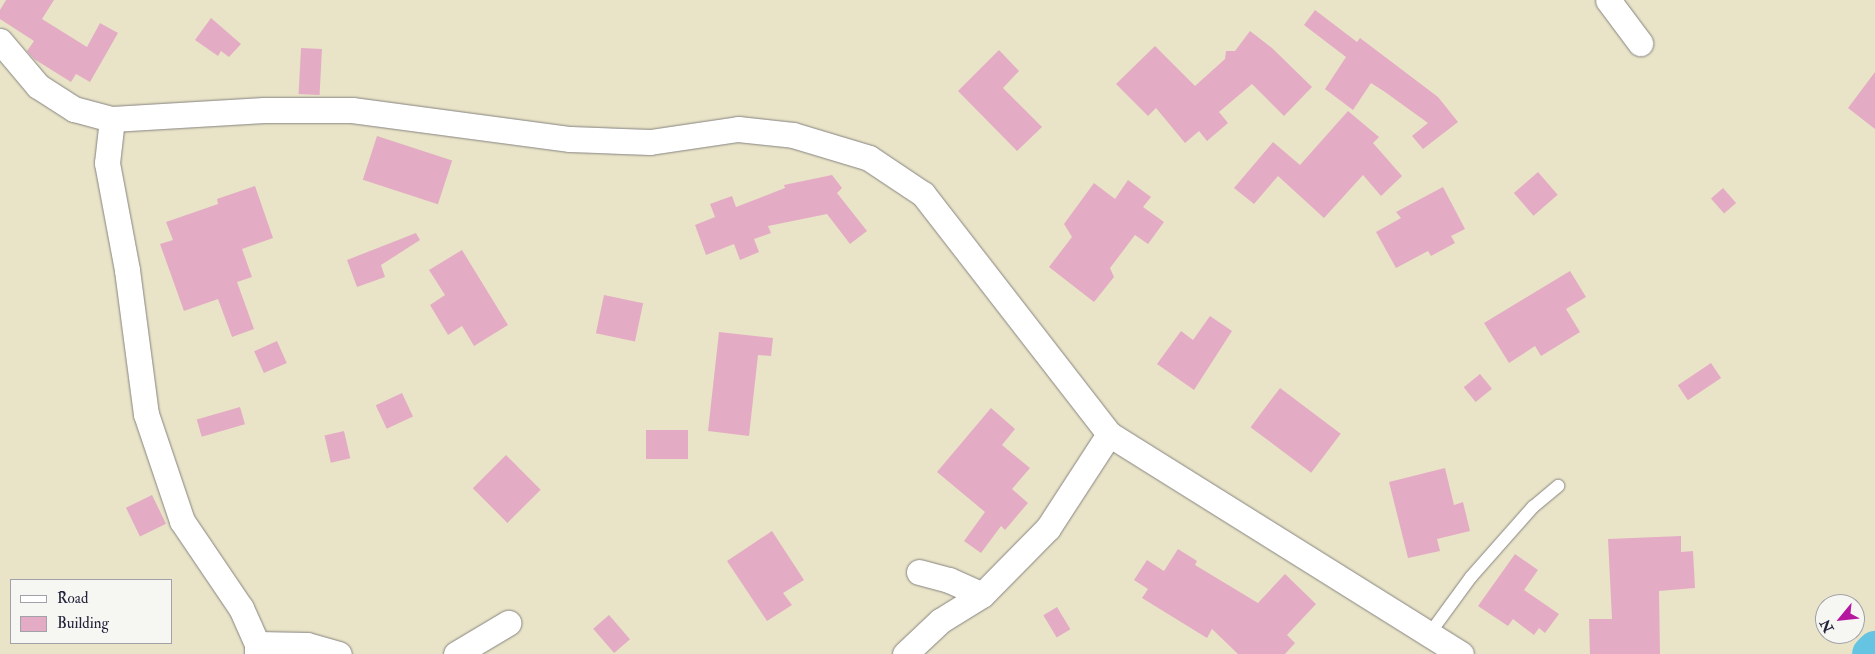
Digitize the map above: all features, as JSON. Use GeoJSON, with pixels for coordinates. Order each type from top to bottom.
{"type":"FeatureCollection","features":[{"type":"Feature","properties":{"kind":"street"},"geometry":{"type":"LineString","coordinates":[[1608,0],[1640,43]]}},
{"type":"Feature","properties":{"kind":"street"},"geometry":{"type":"LineString","coordinates":[[0,41],[38,86],[74,109],[112,119],[264,110],[352,110],[570,139],[650,142],[738,129],[793,135],[868,158],[923,194],[1109,434],[1461,654]]}},
{"type":"Feature","properties":{"kind":"street"},"geometry":{"type":"LineString","coordinates":[[112,119],[107,163],[127,270],[146,414],[182,521],[241,608],[257,649],[307,645],[339,654]]}},
{"type":"Feature","properties":{"kind":"street"},"geometry":{"type":"LineString","coordinates":[[905,654],[940,621],[982,595],[1048,528],[1109,434]]}},
{"type":"Feature","properties":{"kind":"street"},"geometry":{"type":"LineString","coordinates":[[919,572],[949,580],[982,595]]}},
{"type":"Feature","properties":{"kind":"street"},"geometry":{"type":"LineString","coordinates":[[456,654],[508,623]]}},
{"type":"Feature","properties":{"kind":"lane"},"geometry":{"type":"LineString","coordinates":[[1430,633],[1471,577],[1533,507],[1558,486]]}},
{"type":"Feature","properties":{"kind":"building"},"geometry":{"type":"Polygon","coordinates":[[[6,0],[54,0],[42,19],[87,47],[100,23],[118,33],[90,82],[76,74],[71,82],[34,59],[27,51],[34,41],[0,19],[0,10],[6,0]]]}},
{"type":"Feature","properties":{"kind":"building"},"geometry":{"type":"Polygon","coordinates":[[[1315,10],[1357,42],[1360,38],[1438,97],[1458,122],[1423,149],[1412,136],[1428,123],[1371,83],[1353,110],[1325,89],[1346,57],[1304,25],[1315,10]]]}},
{"type":"Feature","properties":{"kind":"building"},"geometry":{"type":"Polygon","coordinates":[[[211,18],[241,44],[229,57],[221,51],[218,56],[195,40],[211,18]]]}},
{"type":"Feature","properties":{"kind":"building"},"geometry":{"type":"Polygon","coordinates":[[[1250,31],[1272,48],[1312,87],[1284,116],[1252,84],[1219,112],[1228,123],[1207,141],[1199,131],[1185,143],[1156,108],[1148,116],[1116,84],[1155,46],[1195,86],[1225,59],[1226,51],[1235,51],[1250,31]]]}},
{"type":"Feature","properties":{"kind":"building"},"geometry":{"type":"Polygon","coordinates":[[[301,48],[322,49],[320,95],[299,94],[301,48]]]}},
{"type":"Feature","properties":{"kind":"building"},"geometry":{"type":"Polygon","coordinates":[[[999,50],[1019,71],[1003,88],[1042,127],[1017,151],[958,91],[999,50]]]}},
{"type":"Feature","properties":{"kind":"building"},"geometry":{"type":"Polygon","coordinates":[[[1875,72],[1875,129],[1848,108],[1875,72]]]}},
{"type":"Feature","properties":{"kind":"building"},"geometry":{"type":"Polygon","coordinates":[[[1348,111],[1379,137],[1373,143],[1402,176],[1381,196],[1363,175],[1324,218],[1278,176],[1254,204],[1234,188],[1273,142],[1300,165],[1348,111]]]}},
{"type":"Feature","properties":{"kind":"building"},"geometry":{"type":"Polygon","coordinates":[[[377,136],[452,160],[438,204],[363,180],[377,136]]]}},
{"type":"Feature","properties":{"kind":"building"},"geometry":{"type":"Polygon","coordinates":[[[1538,172],[1558,195],[1534,216],[1514,193],[1538,172]]]}},
{"type":"Feature","properties":{"kind":"building"},"geometry":{"type":"Polygon","coordinates":[[[832,175],[842,188],[837,193],[867,231],[850,244],[827,214],[768,226],[771,233],[754,239],[759,252],[740,260],[734,244],[706,255],[695,225],[715,217],[710,204],[732,196],[736,207],[785,188],[784,185],[832,175]]]}},
{"type":"Feature","properties":{"kind":"building"},"geometry":{"type":"Polygon","coordinates":[[[1128,180],[1151,197],[1143,207],[1164,222],[1148,244],[1135,235],[1110,268],[1114,277],[1094,302],[1049,267],[1072,237],[1064,224],[1094,183],[1115,199],[1128,180]]]}},
{"type":"Feature","properties":{"kind":"building"},"geometry":{"type":"Polygon","coordinates":[[[255,186],[273,238],[242,249],[252,277],[237,282],[254,329],[232,337],[218,299],[184,311],[160,244],[173,240],[166,222],[218,204],[217,199],[255,186]]]}},
{"type":"Feature","properties":{"kind":"building"},"geometry":{"type":"Polygon","coordinates":[[[1443,187],[1465,229],[1451,236],[1455,243],[1431,256],[1428,251],[1396,268],[1376,232],[1401,218],[1396,212],[1443,187]]]}},
{"type":"Feature","properties":{"kind":"building"},"geometry":{"type":"Polygon","coordinates":[[[1723,188],[1736,203],[1724,214],[1711,198],[1723,188]]]}},
{"type":"Feature","properties":{"kind":"building"},"geometry":{"type":"Polygon","coordinates":[[[416,233],[420,240],[381,265],[385,277],[357,287],[347,260],[416,233]]]}},
{"type":"Feature","properties":{"kind":"building"},"geometry":{"type":"Polygon","coordinates":[[[462,250],[508,325],[474,346],[462,326],[448,335],[430,305],[445,295],[429,270],[462,250]]]}},
{"type":"Feature","properties":{"kind":"building"},"geometry":{"type":"Polygon","coordinates":[[[1570,271],[1586,297],[1566,309],[1580,332],[1541,356],[1535,346],[1509,363],[1484,323],[1570,271]]]}},
{"type":"Feature","properties":{"kind":"building"},"geometry":{"type":"Polygon","coordinates":[[[604,295],[643,303],[635,341],[596,333],[604,295]]]}},
{"type":"Feature","properties":{"kind":"building"},"geometry":{"type":"Polygon","coordinates":[[[1210,316],[1232,331],[1194,390],[1157,364],[1181,331],[1193,340],[1210,316]]]}},
{"type":"Feature","properties":{"kind":"building"},"geometry":{"type":"Polygon","coordinates":[[[719,332],[773,338],[771,356],[758,355],[749,436],[708,431],[719,332]]]}},
{"type":"Feature","properties":{"kind":"building"},"geometry":{"type":"Polygon","coordinates":[[[277,341],[287,363],[264,373],[254,351],[277,341]]]}},
{"type":"Feature","properties":{"kind":"building"},"geometry":{"type":"Polygon","coordinates":[[[1711,363],[1721,378],[1688,400],[1678,385],[1711,363]]]}},
{"type":"Feature","properties":{"kind":"building"},"geometry":{"type":"Polygon","coordinates":[[[1480,374],[1492,389],[1476,402],[1464,387],[1480,374]]]}},
{"type":"Feature","properties":{"kind":"building"},"geometry":{"type":"Polygon","coordinates":[[[1280,388],[1341,434],[1311,473],[1251,427],[1280,388]]]}},
{"type":"Feature","properties":{"kind":"building"},"geometry":{"type":"Polygon","coordinates":[[[402,393],[413,417],[387,429],[376,405],[402,393]]]}},
{"type":"Feature","properties":{"kind":"building"},"geometry":{"type":"Polygon","coordinates":[[[240,407],[245,424],[202,437],[197,419],[240,407]]]}},
{"type":"Feature","properties":{"kind":"building"},"geometry":{"type":"Polygon","coordinates":[[[991,408],[1015,429],[1002,445],[1030,468],[1012,489],[1028,503],[1005,530],[1001,526],[981,553],[964,541],[985,512],[937,472],[991,408]]]}},
{"type":"Feature","properties":{"kind":"building"},"geometry":{"type":"Polygon","coordinates":[[[646,430],[688,430],[688,459],[646,459],[646,430]]]}},
{"type":"Feature","properties":{"kind":"building"},"geometry":{"type":"Polygon","coordinates":[[[344,431],[350,458],[331,463],[325,435],[344,431]]]}},
{"type":"Feature","properties":{"kind":"building"},"geometry":{"type":"Polygon","coordinates":[[[506,455],[541,490],[507,523],[473,488],[506,455]]]}},
{"type":"Feature","properties":{"kind":"building"},"geometry":{"type":"Polygon","coordinates":[[[1445,468],[1454,505],[1463,502],[1470,531],[1437,539],[1440,551],[1408,558],[1389,482],[1445,468]]]}},
{"type":"Feature","properties":{"kind":"building"},"geometry":{"type":"Polygon","coordinates":[[[152,495],[166,524],[140,536],[126,508],[152,495]]]}},
{"type":"Feature","properties":{"kind":"building"},"geometry":{"type":"Polygon","coordinates":[[[772,531],[804,580],[783,593],[792,605],[767,621],[727,561],[772,531]]]}},
{"type":"Feature","properties":{"kind":"building"},"geometry":{"type":"Polygon","coordinates":[[[1681,536],[1681,552],[1693,551],[1695,588],[1659,591],[1660,654],[1590,654],[1589,619],[1612,619],[1608,539],[1681,536]]]}},
{"type":"Feature","properties":{"kind":"building"},"geometry":{"type":"Polygon","coordinates":[[[1178,549],[1197,561],[1195,565],[1258,603],[1285,574],[1316,604],[1287,635],[1295,643],[1285,654],[1238,654],[1212,629],[1207,638],[1142,598],[1148,589],[1134,580],[1147,560],[1164,571],[1178,549]]]}},
{"type":"Feature","properties":{"kind":"building"},"geometry":{"type":"Polygon","coordinates":[[[1515,554],[1538,570],[1524,590],[1559,614],[1545,633],[1539,628],[1534,635],[1513,619],[1508,626],[1478,606],[1515,554]]]}},
{"type":"Feature","properties":{"kind":"building"},"geometry":{"type":"Polygon","coordinates":[[[1057,607],[1070,629],[1057,638],[1043,615],[1057,607]]]}},
{"type":"Feature","properties":{"kind":"building"},"geometry":{"type":"Polygon","coordinates":[[[609,615],[630,639],[614,653],[593,629],[609,615]]]}},
{"type":"Feature","properties":{"kind":"waterway"},"geometry":{"type":"LineString","coordinates":[[1871,654],[1875,650]]}}]}
